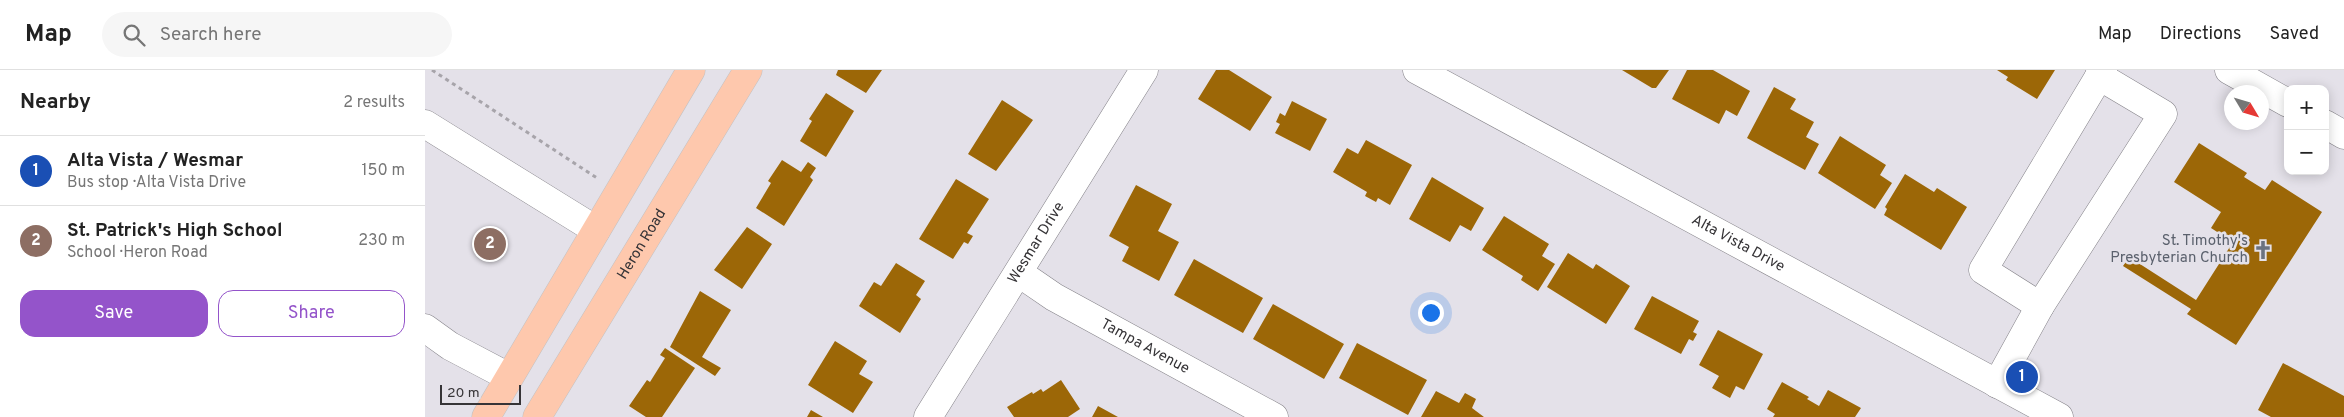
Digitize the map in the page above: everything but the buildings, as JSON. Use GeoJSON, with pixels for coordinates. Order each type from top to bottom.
{"type":"FeatureCollection","features":[{"type":"Feature","properties":{"kind":"main road"},"geometry":{"type":"LineString","coordinates":[[485,417],[691,70]]}},
{"type":"Feature","properties":{"kind":"main road","name":"Heron Road"},"geometry":{"type":"LineString","coordinates":[[537,417],[748,70]]}},
{"type":"Feature","properties":{"kind":"street","name":"Wesmar Drive"},"geometry":{"type":"LineString","coordinates":[[928,417],[1144,70]]}},
{"type":"Feature","properties":{"kind":"street","name":"Alta Vista Drive"},"geometry":{"type":"LineString","coordinates":[[1417,70],[2059,417]]}},
{"type":"Feature","properties":{"kind":"street"},"geometry":{"type":"LineString","coordinates":[[2229,70],[2284,101]]}},
{"type":"Feature","properties":{"kind":"street"},"geometry":{"type":"LineString","coordinates":[[1997,384],[2040,306],[2163,114],[2101,73],[1983,270],[2040,306]]}},
{"type":"Feature","properties":{"kind":"street"},"geometry":{"type":"LineString","coordinates":[[425,124],[596,230]]}},
{"type":"Feature","properties":{"kind":"street"},"geometry":{"type":"LineString","coordinates":[[2329,126],[2344,134]]}},
{"type":"Feature","properties":{"kind":"street","name":"Tampa Avenue"},"geometry":{"type":"LineString","coordinates":[[1019,273],[1053,297],[1274,417]]}},
{"type":"Feature","properties":{"kind":"street"},"geometry":{"type":"LineString","coordinates":[[425,328],[450,346],[509,377]]}},
{"type":"Feature","properties":{"kind":"path"},"geometry":{"type":"LineString","coordinates":[[431,70],[597,178]]}},
{"type":"Feature","properties":{"kind":"place","name":"St. Patrick's High School"},"geometry":{"type":"Point","coordinates":[490,244]}},
{"type":"Feature","properties":{"kind":"place","name":"St. Timothy's Presbyterian Church"},"geometry":{"type":"Point","coordinates":[2263,250]}},
{"type":"Feature","properties":{"kind":"place","name":"Alta Vista / Wesmar"},"geometry":{"type":"Point","coordinates":[2022,377]}}]}
